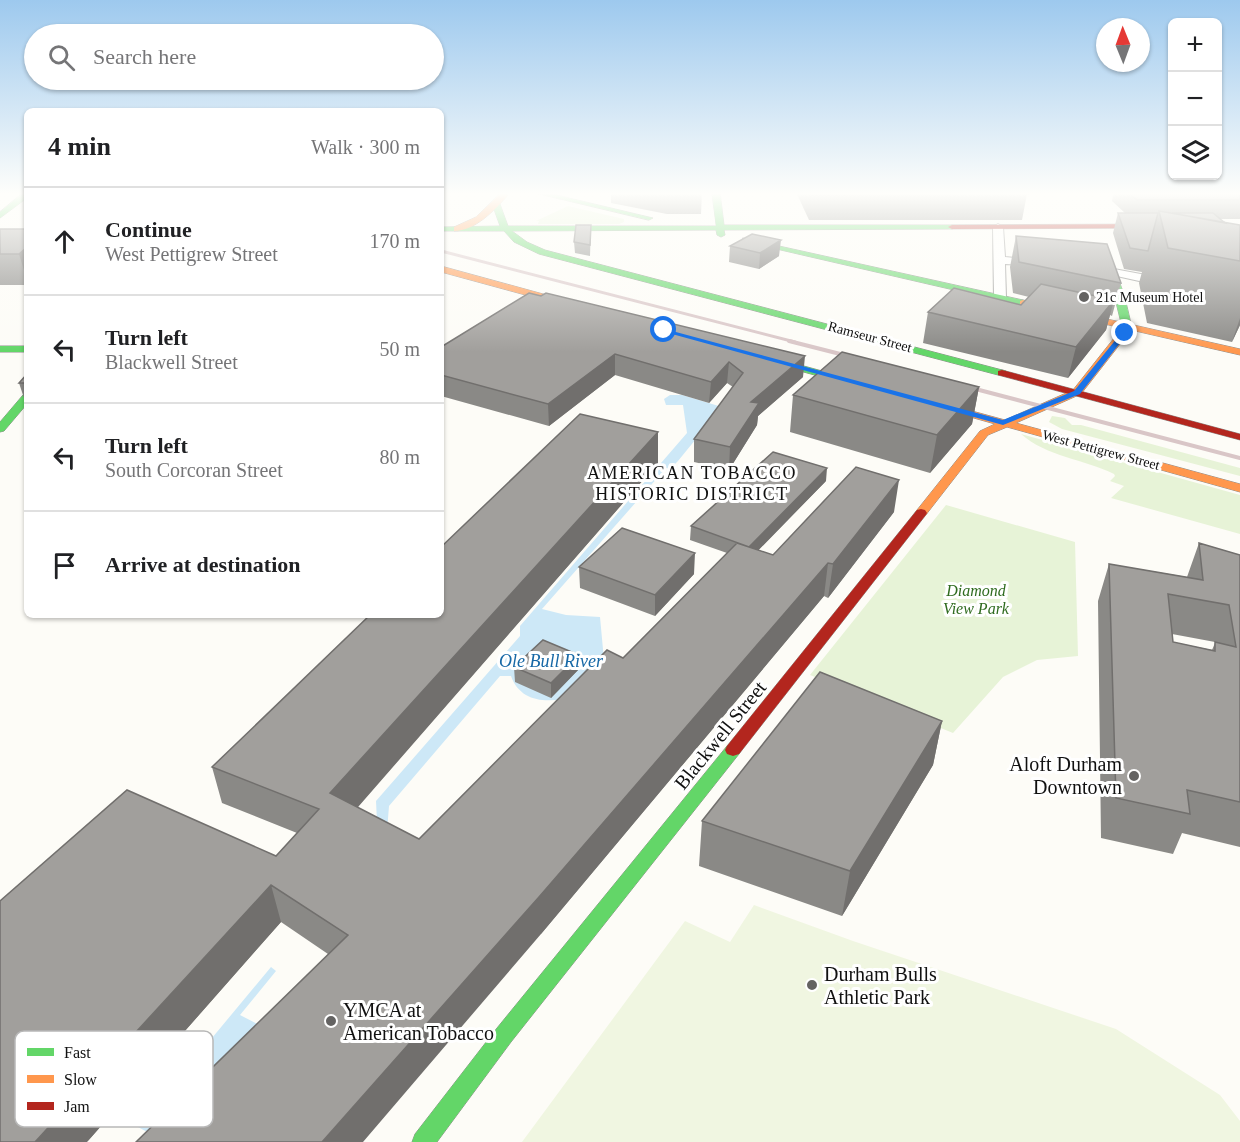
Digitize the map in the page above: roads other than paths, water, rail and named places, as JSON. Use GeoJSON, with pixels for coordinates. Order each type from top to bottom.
{"type":"FeatureCollection","features":[{"type":"Feature","properties":{"kind":"street","name":"Ramseur Street"},"geometry":{"type":"LineString","coordinates":[[527,245],[563,258],[864,335],[1240,437]]}},
{"type":"Feature","properties":{"kind":"street"},"geometry":{"type":"LineString","coordinates":[[780,245],[1240,352]]}},
{"type":"Feature","properties":{"kind":"street"},"geometry":{"type":"LineString","coordinates":[[998,245],[1000,298]]}},
{"type":"Feature","properties":{"kind":"street"},"geometry":{"type":"LineString","coordinates":[[998,260],[1050,265]]}},
{"type":"Feature","properties":{"kind":"street"},"geometry":{"type":"LineString","coordinates":[[1087,263],[1111,272],[1170,284]]}},
{"type":"Feature","properties":{"kind":"street"},"geometry":{"type":"LineString","coordinates":[[444,270],[578,307]]}},
{"type":"Feature","properties":{"kind":"street"},"geometry":{"type":"LineString","coordinates":[[1077,392],[1125,333],[1127,327],[1111,272]]}},
{"type":"Feature","properties":{"kind":"street"},"geometry":{"type":"LineString","coordinates":[[0,349],[24,349]]}},
{"type":"Feature","properties":{"kind":"street"},"geometry":{"type":"LineString","coordinates":[[754,355],[867,386]]}},
{"type":"Feature","properties":{"kind":"street","name":"Blackwell Street"},"geometry":{"type":"LineString","coordinates":[[423,1142],[504,1035],[864,587],[984,433],[1077,392]]}},
{"type":"Feature","properties":{"kind":"street"},"geometry":{"type":"LineString","coordinates":[[0,429],[24,401]]}},
{"type":"Feature","properties":{"kind":"street","name":"West Pettigrew Street"},"geometry":{"type":"LineString","coordinates":[[922,401],[1240,488]]}},
{"type":"Feature","properties":{"kind":"water","name":"Ole Bull River"},"geometry":{"type":"Polygon","coordinates":[[[670,395],[682,395],[722,407],[678,461],[670,469],[666,468],[542,609],[566,615],[600,617],[605,671],[563,699],[555,700],[532,698],[519,690],[511,676],[500,676],[389,806],[386,844],[378,843],[376,801],[520,636],[520,626],[687,433],[683,405],[666,405],[664,399],[670,395]]]}},
{"type":"Feature","properties":{"kind":"water"},"geometry":{"type":"Polygon","coordinates":[[[271,967],[276,971],[240,1015],[269,1030],[213,1086],[213,1037],[271,967]]]}},
{"type":"Feature","properties":{"kind":"water"},"geometry":{"type":"Polygon","coordinates":[[[138,1127],[172,1127],[160,1139],[138,1127]]]}},
{"type":"Feature","properties":{"kind":"railway"},"geometry":{"type":"LineString","coordinates":[[444,252],[795,342]]}},
{"type":"Feature","properties":{"kind":"railway"},"geometry":{"type":"LineString","coordinates":[[789,341],[856,358]]}},
{"type":"Feature","properties":{"kind":"railway"},"geometry":{"type":"LineString","coordinates":[[964,386],[1240,458]]}},
{"type":"Feature","properties":{"kind":"place","name":"21c Museum Hotel"},"geometry":{"type":"Point","coordinates":[1084,297]}},
{"type":"Feature","properties":{"kind":"place","name":"Aloft Durham Downtown"},"geometry":{"type":"Point","coordinates":[1134,776]}},
{"type":"Feature","properties":{"kind":"place","name":"Durham Bulls Athletic Park"},"geometry":{"type":"Point","coordinates":[812,985]}},
{"type":"Feature","properties":{"kind":"place","name":"YMCA at American Tobacco"},"geometry":{"type":"Point","coordinates":[331,1021]}},
{"type":"Feature","properties":{"kind":"district","name":"AMERICAN TOBACCO HISTORIC DISTRICT"},"geometry":{"type":"Point","coordinates":[692,483]}},
{"type":"Feature","properties":{"kind":"park label","name":"Diamond View Park"},"geometry":{"type":"Point","coordinates":[976,599]}}]}
